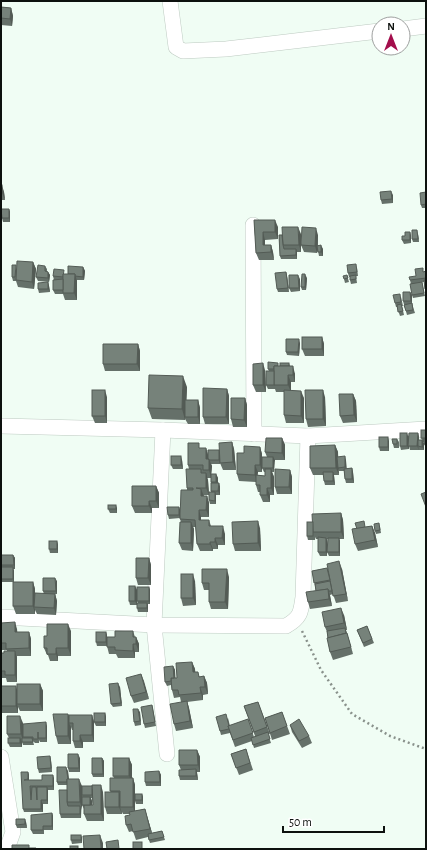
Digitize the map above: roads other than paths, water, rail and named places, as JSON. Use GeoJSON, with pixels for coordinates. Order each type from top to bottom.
{"type":"FeatureCollection","features":[{"type":"Feature","properties":{"kind":"street"},"geometry":{"type":"LineString","coordinates":[[170,1],[176,47],[183,51],[226,49],[371,32]]}},
{"type":"Feature","properties":{"kind":"street"},"geometry":{"type":"LineString","coordinates":[[411,27],[426,26]]}},
{"type":"Feature","properties":{"kind":"street"},"geometry":{"type":"LineString","coordinates":[[253,225],[254,434]]}},
{"type":"Feature","properties":{"kind":"street"},"geometry":{"type":"LineString","coordinates":[[1,426],[163,430],[308,436],[426,429]]}},
{"type":"Feature","properties":{"kind":"street"},"geometry":{"type":"LineString","coordinates":[[163,430],[154,625],[167,754]]}},
{"type":"Feature","properties":{"kind":"street"},"geometry":{"type":"LineString","coordinates":[[1,617],[154,625],[286,626],[296,620],[301,611],[303,597],[308,436]]}},
{"type":"Feature","properties":{"kind":"street"},"geometry":{"type":"LineString","coordinates":[[1,757],[13,832],[7,849]]}}]}
